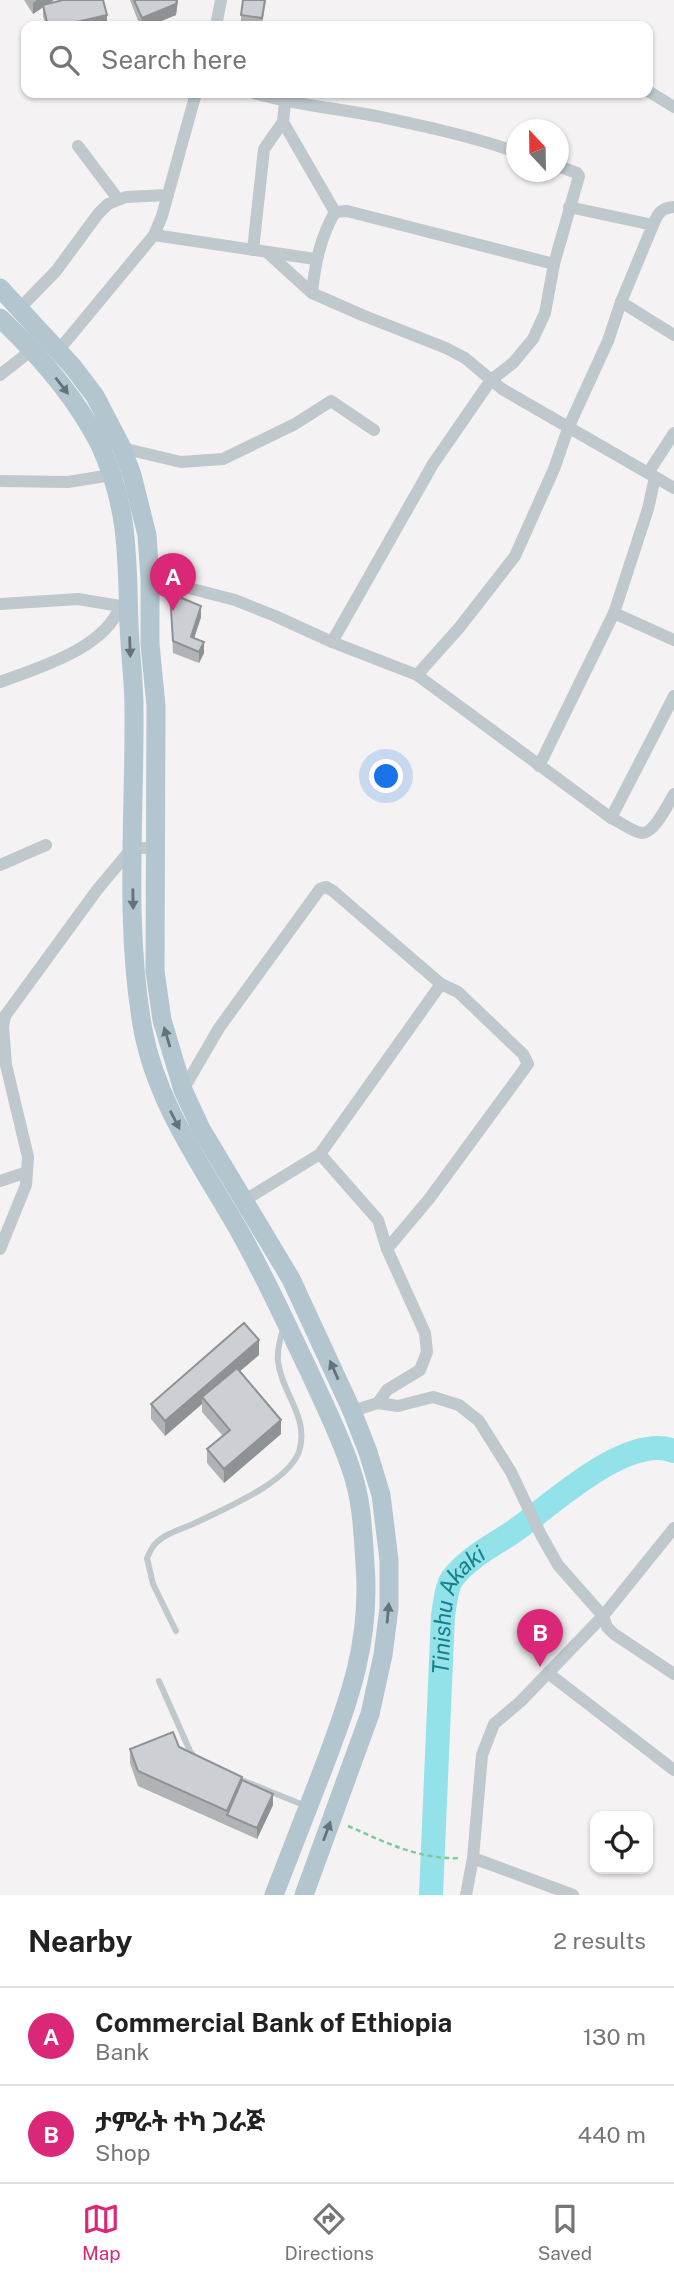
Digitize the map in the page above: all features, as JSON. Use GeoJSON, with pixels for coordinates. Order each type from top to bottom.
{"type":"FeatureCollection","features":[{"type":"Feature","properties":{"kind":"main road"},"geometry":{"type":"LineString","coordinates":[[0,288],[58,351],[95,397],[122,448],[140,502],[147,535],[150,644],[156,706],[155,971],[162,1020],[183,1090],[201,1129],[292,1279],[352,1411],[381,1495],[389,1560],[389,1608],[383,1656],[370,1714],[304,1895]]}},
{"type":"Feature","properties":{"kind":"main road"},"geometry":{"type":"LineString","coordinates":[[0,317],[33,349],[72,400],[98,442],[124,518],[124,605],[134,705],[134,963],[150,1063],[173,1119],[240,1231],[285,1320],[353,1474],[361,1513],[366,1570],[366,1618],[356,1676],[342,1721],[274,1895]]}},
{"type":"Feature","properties":{"kind":"street"},"geometry":{"type":"LineString","coordinates":[[217,21],[221,0]]}},
{"type":"Feature","properties":{"kind":"street"},"geometry":{"type":"LineString","coordinates":[[653,94],[674,107]]}},
{"type":"Feature","properties":{"kind":"street"},"geometry":{"type":"LineString","coordinates":[[58,351],[154,235],[195,98]]}},
{"type":"Feature","properties":{"kind":"street"},"geometry":{"type":"LineString","coordinates":[[271,98],[375,116],[486,141],[506,148]]}},
{"type":"Feature","properties":{"kind":"street"},"geometry":{"type":"LineString","coordinates":[[285,102],[284,122],[335,212]]}},
{"type":"Feature","properties":{"kind":"street"},"geometry":{"type":"LineString","coordinates":[[253,250],[264,149],[284,122]]}},
{"type":"Feature","properties":{"kind":"street"},"geometry":{"type":"LineString","coordinates":[[78,146],[118,199]]}},
{"type":"Feature","properties":{"kind":"street"},"geometry":{"type":"LineString","coordinates":[[332,642],[433,464],[491,380],[513,363],[533,339],[545,313],[554,264],[579,176],[569,170]]}},
{"type":"Feature","properties":{"kind":"street"},"geometry":{"type":"LineString","coordinates":[[20,308],[55,271],[98,214],[118,199],[168,195]]}},
{"type":"Feature","properties":{"kind":"street"},"geometry":{"type":"LineString","coordinates":[[569,207],[653,225]]}},
{"type":"Feature","properties":{"kind":"street"},"geometry":{"type":"LineString","coordinates":[[417,676],[459,628],[515,556],[554,469],[569,426],[604,352],[621,302],[658,213],[664,208],[674,207]]}},
{"type":"Feature","properties":{"kind":"street"},"geometry":{"type":"LineString","coordinates":[[335,212],[346,211],[554,264]]}},
{"type":"Feature","properties":{"kind":"street"},"geometry":{"type":"LineString","coordinates":[[312,293],[315,259],[335,212]]}},
{"type":"Feature","properties":{"kind":"street"},"geometry":{"type":"LineString","coordinates":[[154,235],[315,259]]}},
{"type":"Feature","properties":{"kind":"street"},"geometry":{"type":"LineString","coordinates":[[268,252],[312,293],[465,358],[491,380],[674,488]]}},
{"type":"Feature","properties":{"kind":"street"},"geometry":{"type":"LineString","coordinates":[[621,302],[674,335]]}},
{"type":"Feature","properties":{"kind":"street"},"geometry":{"type":"LineString","coordinates":[[0,375],[33,349]]}},
{"type":"Feature","properties":{"kind":"street"},"geometry":{"type":"LineString","coordinates":[[122,448],[181,462],[223,459],[295,424],[331,401],[374,430]]}},
{"type":"Feature","properties":{"kind":"street"},"geometry":{"type":"LineString","coordinates":[[539,766],[614,613],[652,475],[674,433]]}},
{"type":"Feature","properties":{"kind":"street"},"geometry":{"type":"LineString","coordinates":[[0,481],[68,482],[111,475]]}},
{"type":"Feature","properties":{"kind":"street"},"geometry":{"type":"LineString","coordinates":[[149,578],[234,600],[417,676],[611,818],[642,833],[649,831],[674,794]]}},
{"type":"Feature","properties":{"kind":"street"},"geometry":{"type":"LineString","coordinates":[[0,604],[78,599],[124,605],[106,629],[83,645],[57,661],[0,682]]}},
{"type":"Feature","properties":{"kind":"street"},"geometry":{"type":"LineString","coordinates":[[614,613],[674,640]]}},
{"type":"Feature","properties":{"kind":"street"},"geometry":{"type":"LineString","coordinates":[[611,818],[674,696]]}},
{"type":"Feature","properties":{"kind":"street"},"geometry":{"type":"LineString","coordinates":[[0,865],[46,845]]}},
{"type":"Feature","properties":{"kind":"street"},"geometry":{"type":"LineString","coordinates":[[0,1249],[26,1185],[28,1157],[3,1066],[5,1016],[97,890],[132,848],[155,848]]}},
{"type":"Feature","properties":{"kind":"street"},"geometry":{"type":"LineString","coordinates":[[183,1090],[219,1028],[320,889],[326,887],[333,891],[441,984],[458,992],[523,1054],[528,1064],[429,1199],[387,1249]]}},
{"type":"Feature","properties":{"kind":"street"},"geometry":{"type":"LineString","coordinates":[[245,1200],[320,1154],[441,984]]}},
{"type":"Feature","properties":{"kind":"street"},"geometry":{"type":"LineString","coordinates":[[320,1154],[332,1164],[378,1220],[387,1249],[425,1333],[427,1352],[420,1370],[387,1390],[378,1403]]}},
{"type":"Feature","properties":{"kind":"street"},"geometry":{"type":"LineString","coordinates":[[0,1181],[27,1172]]}},
{"type":"Feature","properties":{"kind":"street"},"geometry":{"type":"LineString","coordinates":[[352,1411],[378,1403],[398,1406],[433,1397],[459,1405],[479,1421],[511,1472],[558,1565],[603,1616],[607,1627],[614,1634],[674,1674]]}},
{"type":"Feature","properties":{"kind":"street"},"geometry":{"type":"LineString","coordinates":[[466,1895],[473,1858],[482,1755],[494,1724],[520,1702],[603,1616],[674,1528]]}},
{"type":"Feature","properties":{"kind":"street"},"geometry":{"type":"LineString","coordinates":[[548,1674],[674,1770]]}},
{"type":"Feature","properties":{"kind":"street"},"geometry":{"type":"LineString","coordinates":[[473,1858],[573,1895]]}},
{"type":"Feature","properties":{"kind":"lane"},"geometry":{"type":"LineString","coordinates":[[176,1631],[164,1611],[147,1558],[155,1543],[277,1479],[293,1464],[300,1450],[302,1431],[299,1414],[278,1360],[285,1320]]}},
{"type":"Feature","properties":{"kind":"lane"},"geometry":{"type":"LineString","coordinates":[[159,1681],[190,1751],[198,1762]]}},
{"type":"Feature","properties":{"kind":"lane"},"geometry":{"type":"LineString","coordinates":[[236,1778],[308,1807]]}},
{"type":"Feature","properties":{"kind":"path"},"geometry":{"type":"LineString","coordinates":[[332,1819],[412,1854],[441,1859],[473,1858]]}},
{"type":"Feature","properties":{"kind":"building"},"geometry":{"type":"Polygon","coordinates":[[[63,0],[103,0],[107,15],[81,21],[47,21],[43,5],[63,0]]]}},
{"type":"Feature","properties":{"kind":"building"},"geometry":{"type":"Polygon","coordinates":[[[134,0],[177,0],[176,4],[142,18],[134,0]]]}},
{"type":"Feature","properties":{"kind":"building"},"geometry":{"type":"Polygon","coordinates":[[[243,0],[265,0],[262,18],[241,15],[243,0]]]}},
{"type":"Feature","properties":{"kind":"building"},"geometry":{"type":"Polygon","coordinates":[[[170,593],[201,606],[191,637],[204,642],[199,652],[173,641],[170,593]]]}},
{"type":"Feature","properties":{"kind":"building"},"geometry":{"type":"Polygon","coordinates":[[[244,1323],[259,1340],[165,1421],[151,1404],[244,1323]]]}},
{"type":"Feature","properties":{"kind":"building"},"geometry":{"type":"Polygon","coordinates":[[[237,1368],[281,1420],[224,1469],[207,1449],[230,1430],[202,1397],[237,1368]]]}},
{"type":"Feature","properties":{"kind":"building"},"geometry":{"type":"Polygon","coordinates":[[[173,1732],[179,1747],[242,1777],[227,1811],[138,1771],[130,1749],[173,1732]]]}},
{"type":"Feature","properties":{"kind":"building"},"geometry":{"type":"Polygon","coordinates":[[[242,1780],[273,1794],[257,1828],[227,1815],[242,1780]]]}},
{"type":"Feature","properties":{"kind":"waterway","name":"Tinishu Akaki"},"geometry":{"type":"LineString","coordinates":[[431,1895],[443,1615],[452,1579],[475,1556],[520,1527],[593,1472],[636,1452],[656,1448],[674,1451]]}},
{"type":"Feature","properties":{"kind":"place","name":"Commercial Bank of Ethiopia"},"geometry":{"type":"Point","coordinates":[173,611]}},
{"type":"Feature","properties":{"kind":"place","name":"ታምራት ተካ ጋራጅ"},"geometry":{"type":"Point","coordinates":[540,1667]}}]}
